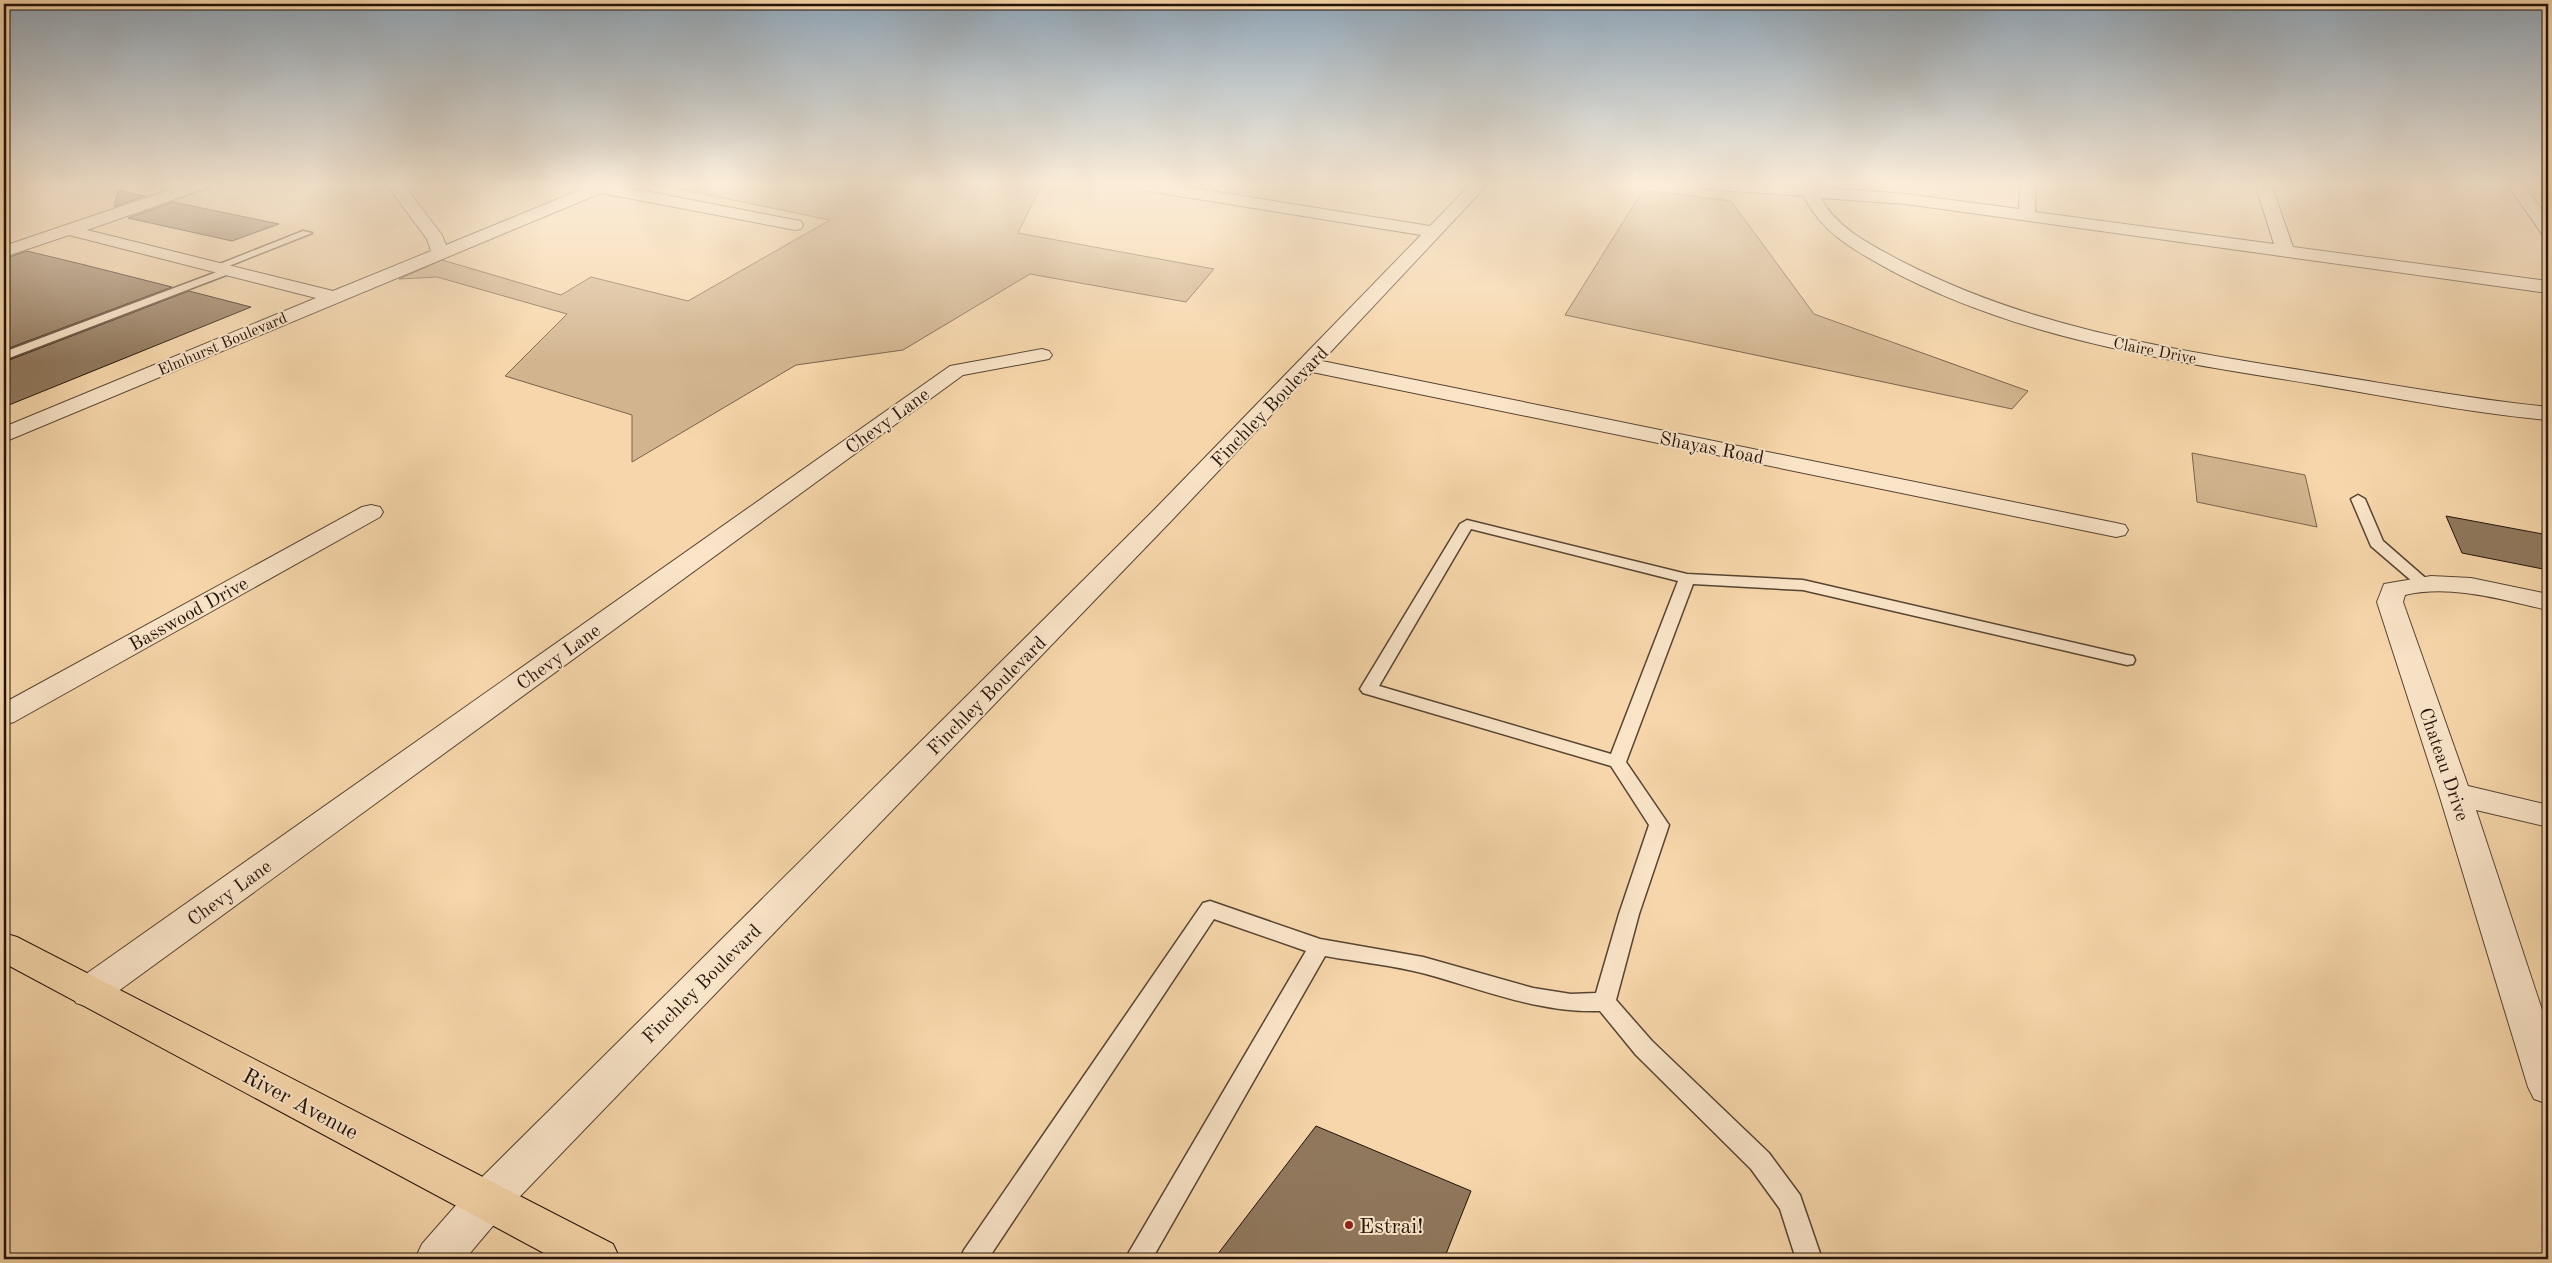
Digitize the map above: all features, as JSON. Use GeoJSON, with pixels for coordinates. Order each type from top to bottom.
{"type":"FeatureCollection","features":[{"type":"Feature","properties":{"kind":"highway","name":"River Avenue"},"geometry":{"type":"LineString","coordinates":[[4,947],[598,1259]]}},
{"type":"Feature","properties":{"kind":"street"},"geometry":{"type":"LineString","coordinates":[[4,252],[30,243]]}},
{"type":"Feature","properties":{"kind":"street"},"geometry":{"type":"LineString","coordinates":[[121,243],[333,296]]}},
{"type":"Feature","properties":{"kind":"street"},"geometry":{"type":"LineString","coordinates":[[437,243],[440,253]]}},
{"type":"Feature","properties":{"kind":"street","name":"Elmhurst Boulevard"},"geometry":{"type":"LineString","coordinates":[[4,435],[333,296],[464,243]]}},
{"type":"Feature","properties":{"kind":"street","name":"Finchley Boulevard"},"geometry":{"type":"LineString","coordinates":[[437,1259],[487,1201],[1309,365],[1424,243]]}},
{"type":"Feature","properties":{"kind":"street","name":"Claire Drive"},"geometry":{"type":"LineString","coordinates":[[1856,243],[1906,272],[1962,298],[2054,329],[2201,360],[2480,405],[2548,414]]}},
{"type":"Feature","properties":{"kind":"street"},"geometry":{"type":"LineString","coordinates":[[2233,243],[2548,287]]}},
{"type":"Feature","properties":{"kind":"street"},"geometry":{"type":"LineString","coordinates":[[2283,243],[2285,250]]}},
{"type":"Feature","properties":{"kind":"street","name":"Chevy Lane"},"geometry":{"type":"LineString","coordinates":[[89,992],[957,370],[1042,355]]}},
{"type":"Feature","properties":{"kind":"street","name":"Shayas Road"},"geometry":{"type":"LineString","coordinates":[[1309,365],[2116,530]]}},
{"type":"Feature","properties":{"kind":"street","name":"Basswood Drive"},"geometry":{"type":"LineString","coordinates":[[4,715],[371,512]]}},
{"type":"Feature","properties":{"kind":"street","name":"Chateau Drive"},"geometry":{"type":"LineString","coordinates":[[2548,602],[2488,590],[2425,585],[2406,586],[2393,590],[2390,602],[2455,794],[2548,1087]]}},
{"type":"Feature","properties":{"kind":"street"},"geometry":{"type":"LineString","coordinates":[[2455,794],[2548,816]]}},
{"type":"Feature","properties":{"kind":"lane"},"geometry":{"type":"LineString","coordinates":[[4,356],[283,243]]}},
{"type":"Feature","properties":{"kind":"lane"},"geometry":{"type":"LineString","coordinates":[[2358,499],[2376,543],[2425,585]]}},
{"type":"Feature","properties":{"kind":"lane"},"geometry":{"type":"LineString","coordinates":[[1605,1002],[1630,914],[1659,825],[1617,762],[1369,689],[1467,524],[1687,580],[1803,585],[2127,660]]}},
{"type":"Feature","properties":{"kind":"lane"},"geometry":{"type":"LineString","coordinates":[[1617,762],[1687,580]]}},
{"type":"Feature","properties":{"kind":"lane"},"geometry":{"type":"LineString","coordinates":[[973,1259],[1210,909],[1319,947],[1423,965],[1533,997],[1571,1003],[1605,1002]]}},
{"type":"Feature","properties":{"kind":"lane"},"geometry":{"type":"LineString","coordinates":[[1138,1259],[1319,947]]}},
{"type":"Feature","properties":{"kind":"lane"},"geometry":{"type":"LineString","coordinates":[[1605,1002],[1644,1048],[1760,1161],[1792,1203],[1808,1259]]}},
{"type":"Feature","properties":{"kind":"shaded area"},"geometry":{"type":"Polygon","coordinates":[[[790,243],[1072,243],[1214,269],[1186,302],[1030,274],[903,350],[796,365],[632,462],[632,415],[505,376],[567,314],[437,277],[399,279],[442,260],[561,295],[591,277],[688,301],[790,243]]]}},
{"type":"Feature","properties":{"kind":"shaded area"},"geometry":{"type":"Polygon","coordinates":[[[1610,243],[1762,243],[1814,314],[2028,391],[2012,409],[1565,315],[1610,243]]]}},
{"type":"Feature","properties":{"kind":"shaded area"},"geometry":{"type":"Polygon","coordinates":[[[2192,453],[2305,475],[2317,527],[2197,502],[2192,453]]]}},
{"type":"Feature","properties":{"kind":"building"},"geometry":{"type":"Polygon","coordinates":[[[27,251],[172,287],[4,350],[4,259],[27,251]]]}},
{"type":"Feature","properties":{"kind":"building"},"geometry":{"type":"Polygon","coordinates":[[[189,291],[251,307],[4,407],[4,362],[189,291]]]}},
{"type":"Feature","properties":{"kind":"building"},"geometry":{"type":"Polygon","coordinates":[[[2446,516],[2548,535],[2548,570],[2462,553],[2446,516]]]}},
{"type":"Feature","properties":{"kind":"building","name":"Estrai!"},"geometry":{"type":"Polygon","coordinates":[[[1316,1126],[1471,1191],[1444,1259],[1214,1259],[1316,1126]]]}},
{"type":"Feature","properties":{"kind":"place","name":"Estrai!"},"geometry":{"type":"Point","coordinates":[1349,1225]}}]}
